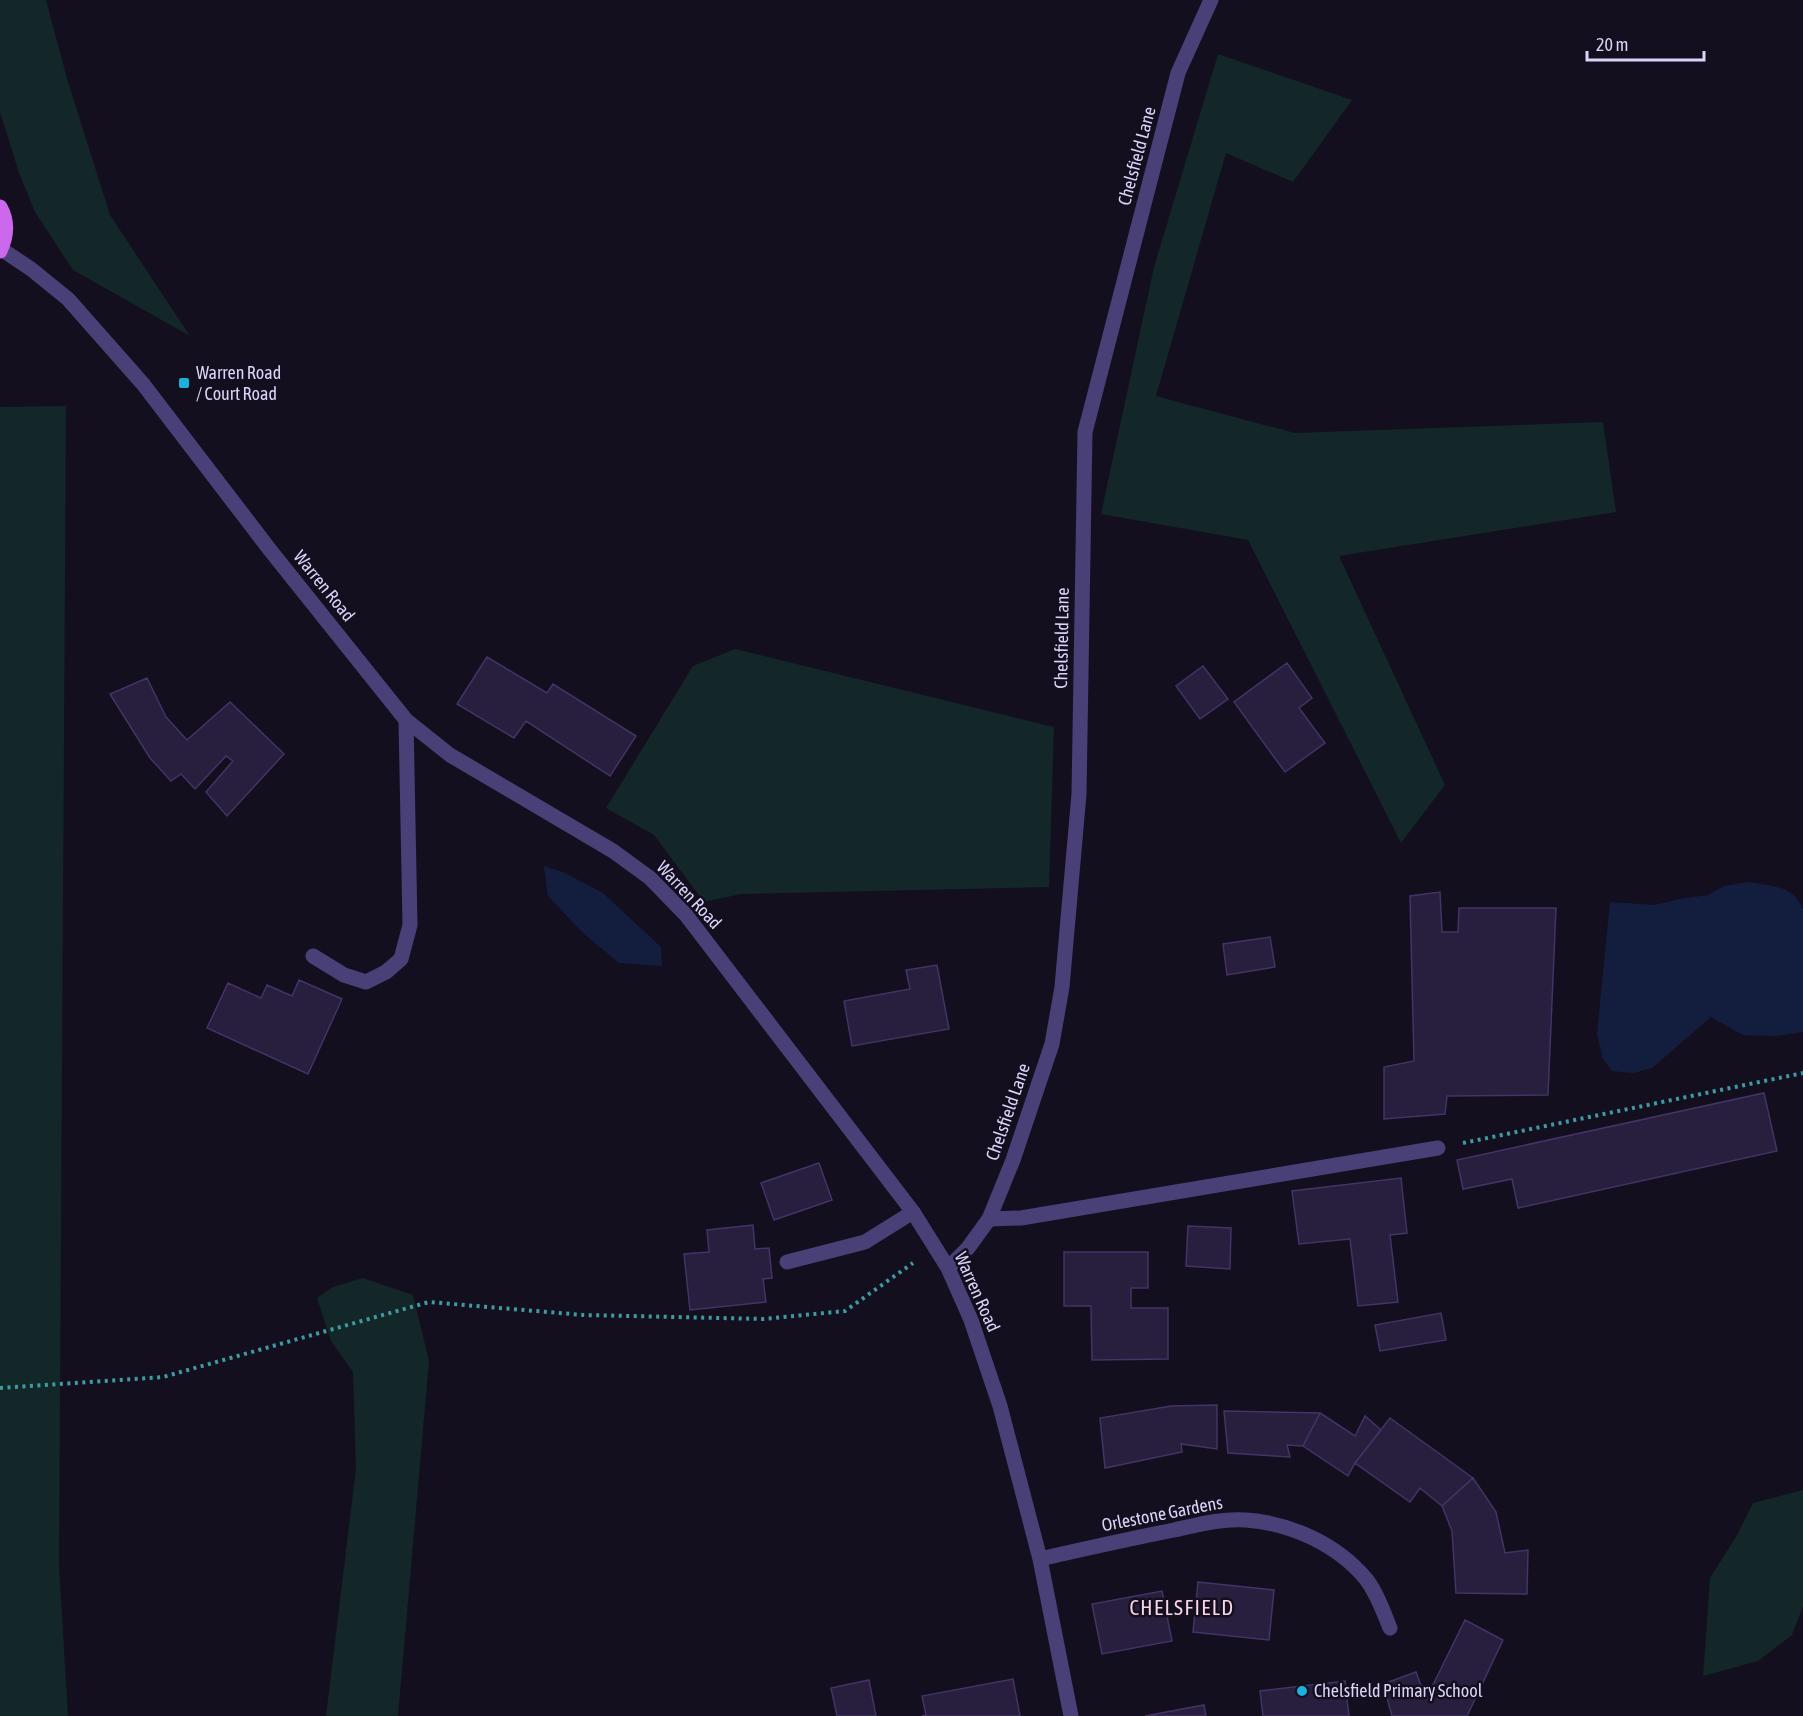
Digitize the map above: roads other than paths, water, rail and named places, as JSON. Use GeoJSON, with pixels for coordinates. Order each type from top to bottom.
{"type":"FeatureCollection","features":[{"type":"Feature","properties":{"kind":"main road"},"geometry":{"type":"LineString","coordinates":[[0,207],[6,229],[1,250]]}},
{"type":"Feature","properties":{"kind":"street","name":"Chelsfield Lane"},"geometry":{"type":"LineString","coordinates":[[948,1268],[968,1248],[989,1219],[1013,1160],[1052,1044],[1062,987],[1079,794],[1085,432],[1178,73],[1211,0]]}},
{"type":"Feature","properties":{"kind":"street","name":"Warren Road"},"geometry":{"type":"LineString","coordinates":[[1,250],[44,279],[68,299],[143,384],[270,550],[406,720],[450,755],[613,851],[650,878],[686,915],[913,1212],[948,1268],[971,1320],[1000,1406],[1040,1559],[1071,1716]]}},
{"type":"Feature","properties":{"kind":"street"},"geometry":{"type":"LineString","coordinates":[[313,956],[344,975],[366,982],[386,972],[401,959],[410,925],[406,720]]}},
{"type":"Feature","properties":{"kind":"street"},"geometry":{"type":"LineString","coordinates":[[989,1219],[1021,1218],[1438,1148]]}},
{"type":"Feature","properties":{"kind":"street"},"geometry":{"type":"LineString","coordinates":[[787,1262],[865,1242],[913,1212]]}},
{"type":"Feature","properties":{"kind":"street","name":"Orlestone Gardens"},"geometry":{"type":"LineString","coordinates":[[1040,1559],[1218,1521],[1246,1520],[1272,1524],[1315,1539],[1352,1564],[1378,1599],[1390,1628]]}},
{"type":"Feature","properties":{"kind":"water"},"geometry":{"type":"Polygon","coordinates":[[[544,866],[565,873],[603,893],[661,947],[662,966],[619,963],[582,932],[548,896],[544,866]]]}},
{"type":"Feature","properties":{"kind":"water"},"geometry":{"type":"Polygon","coordinates":[[[1748,882],[1788,891],[1799,902],[1803,910],[1803,1032],[1776,1036],[1743,1035],[1711,1017],[1652,1068],[1634,1073],[1612,1071],[1603,1059],[1597,1034],[1610,902],[1654,905],[1708,895],[1724,886],[1748,882]]]}},
{"type":"Feature","properties":{"kind":"place","name":"Warren Road / Court Road"},"geometry":{"type":"Point","coordinates":[184,383]}},
{"type":"Feature","properties":{"kind":"place","name":"Chelsfield Primary School"},"geometry":{"type":"Point","coordinates":[1302,1691]}},
{"type":"Feature","properties":{"kind":"district","name":"CHELSFIELD"},"geometry":{"type":"Point","coordinates":[1182,1608]}}]}
